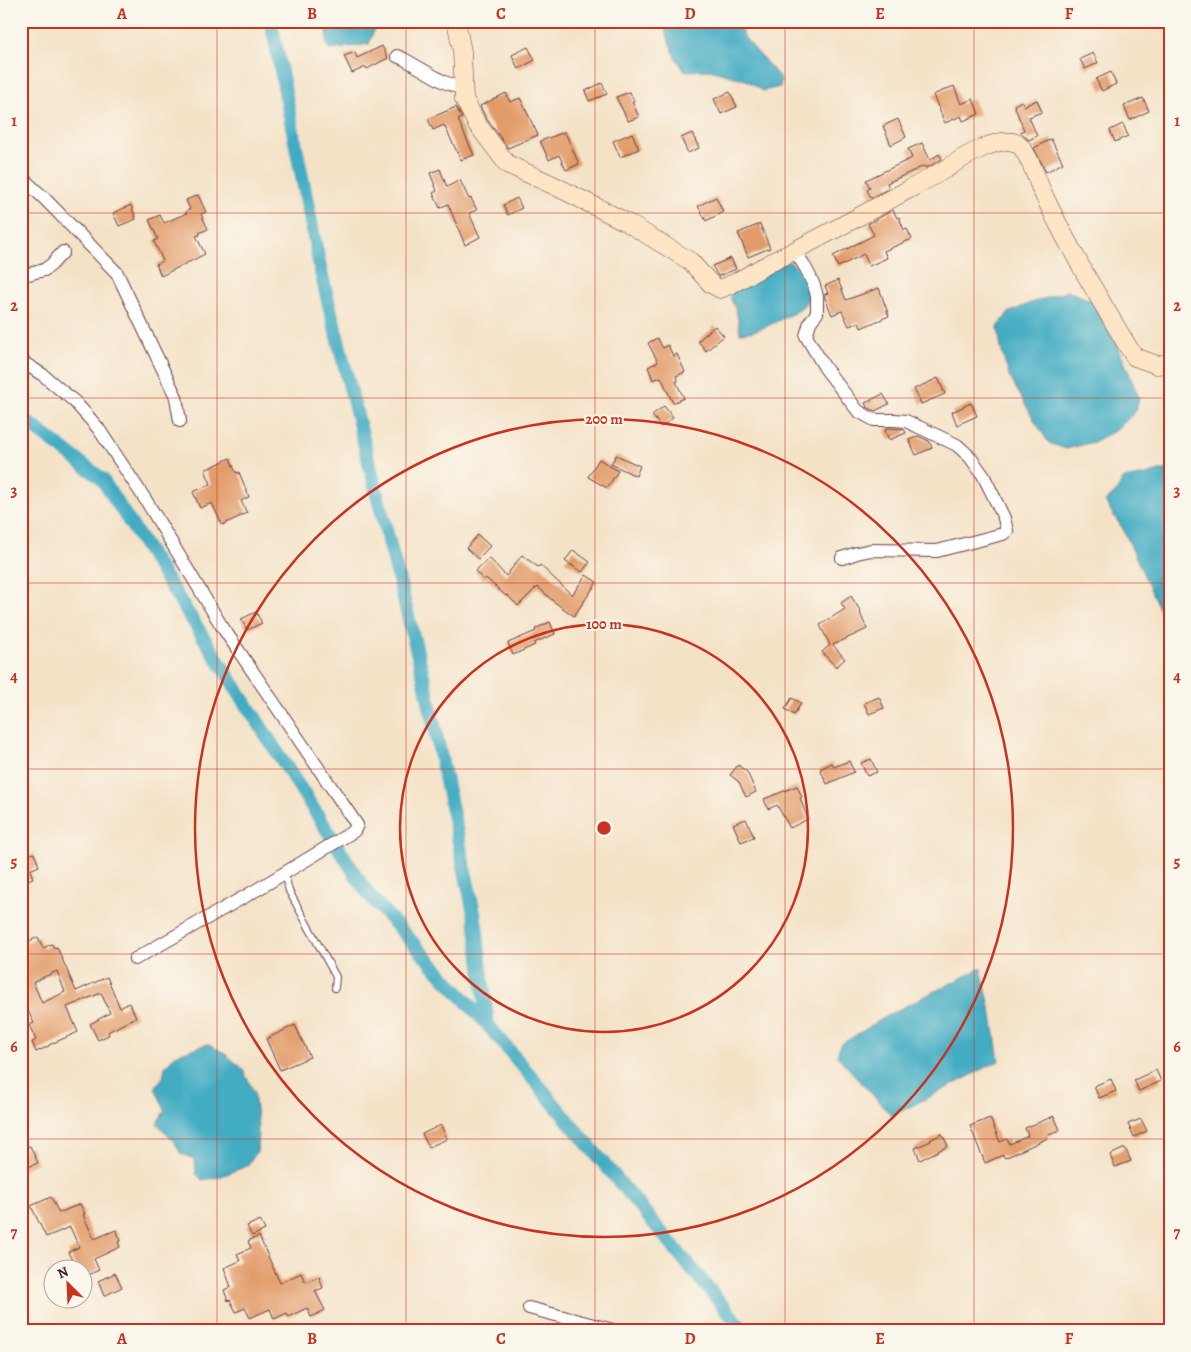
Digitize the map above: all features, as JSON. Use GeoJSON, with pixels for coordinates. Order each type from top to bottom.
{"type":"FeatureCollection","features":[{"type":"Feature","properties":{"kind":"street"},"geometry":{"type":"LineString","coordinates":[[456,21],[462,51],[464,99],[478,124],[507,164],[626,222],[690,261],[710,284],[720,289],[729,286],[946,169],[978,149],[1002,142],[1015,142],[1023,148],[1048,203],[1094,290],[1130,350],[1135,357],[1157,365],[1170,363]]}},
{"type":"Feature","properties":{"kind":"street"},"geometry":{"type":"LineString","coordinates":[[397,56],[444,82],[463,89]]}},
{"type":"Feature","properties":{"kind":"street"},"geometry":{"type":"LineString","coordinates":[[21,177],[117,273],[176,397],[180,421]]}},
{"type":"Feature","properties":{"kind":"street"},"geometry":{"type":"LineString","coordinates":[[794,251],[803,262],[817,297],[817,313],[810,322],[806,336],[825,368],[858,411],[874,420],[906,421],[956,445],[970,457],[983,474],[1007,526],[1007,531],[1003,534],[937,551],[871,550],[842,558]]}},
{"type":"Feature","properties":{"kind":"street"},"geometry":{"type":"LineString","coordinates":[[21,276],[44,270],[63,252]]}},
{"type":"Feature","properties":{"kind":"street"},"geometry":{"type":"LineString","coordinates":[[21,361],[75,402],[98,428],[147,502],[221,626],[357,825],[354,831],[286,872],[134,959]]}},
{"type":"Feature","properties":{"kind":"street"},"geometry":{"type":"LineString","coordinates":[[529,1308],[617,1331]]}},
{"type":"Feature","properties":{"kind":"lane"},"geometry":{"type":"LineString","coordinates":[[286,872],[289,891],[336,977],[335,988]]}},
{"type":"Feature","properties":{"kind":"water"},"geometry":{"type":"Polygon","coordinates":[[[327,21],[367,21],[376,25],[369,44],[330,50],[327,45],[327,21]]]}},
{"type":"Feature","properties":{"kind":"water"},"geometry":{"type":"Polygon","coordinates":[[[662,21],[737,21],[745,38],[781,79],[780,87],[763,91],[746,80],[709,70],[685,71],[675,57],[662,21]]]}},
{"type":"Feature","properties":{"kind":"water"},"geometry":{"type":"Polygon","coordinates":[[[788,261],[800,271],[808,282],[810,295],[807,302],[797,311],[770,325],[740,333],[731,293],[788,261]]]}},
{"type":"Feature","properties":{"kind":"water"},"geometry":{"type":"Polygon","coordinates":[[[1067,291],[1091,300],[1119,348],[1139,398],[1136,411],[1118,429],[1094,442],[1066,449],[1049,443],[1009,376],[1001,349],[998,327],[1008,313],[1067,291]]]}},
{"type":"Feature","properties":{"kind":"water"},"geometry":{"type":"Polygon","coordinates":[[[1170,468],[1170,628],[1166,624],[1123,529],[1105,502],[1116,492],[1123,479],[1170,468]]]}},
{"type":"Feature","properties":{"kind":"water"},"geometry":{"type":"Polygon","coordinates":[[[981,968],[992,1015],[999,1061],[892,1116],[837,1056],[840,1045],[890,1014],[981,968]]]}},
{"type":"Feature","properties":{"kind":"water"},"geometry":{"type":"Polygon","coordinates":[[[207,1044],[223,1052],[242,1068],[254,1092],[258,1127],[257,1152],[247,1166],[219,1177],[202,1180],[196,1174],[195,1159],[181,1154],[175,1143],[157,1123],[165,1110],[155,1088],[163,1077],[165,1067],[175,1055],[207,1044]]]}},
{"type":"Feature","properties":{"kind":"building"},"geometry":{"type":"Polygon","coordinates":[[[382,46],[388,58],[367,69],[366,67],[352,73],[344,56],[355,52],[357,58],[382,46]]]}},
{"type":"Feature","properties":{"kind":"building"},"geometry":{"type":"Polygon","coordinates":[[[528,47],[535,60],[518,69],[512,55],[528,47]]]}},
{"type":"Feature","properties":{"kind":"building"},"geometry":{"type":"Polygon","coordinates":[[[1093,53],[1098,63],[1085,69],[1080,59],[1093,53]]]}},
{"type":"Feature","properties":{"kind":"building"},"geometry":{"type":"Polygon","coordinates":[[[1111,72],[1116,84],[1102,91],[1096,79],[1111,72]]]}},
{"type":"Feature","properties":{"kind":"building"},"geometry":{"type":"Polygon","coordinates":[[[602,83],[607,94],[589,101],[585,91],[602,83]]]}},
{"type":"Feature","properties":{"kind":"building"},"geometry":{"type":"Polygon","coordinates":[[[954,86],[961,104],[973,99],[979,114],[963,121],[961,116],[945,123],[933,95],[954,86]]]}},
{"type":"Feature","properties":{"kind":"building"},"geometry":{"type":"Polygon","coordinates":[[[630,92],[634,101],[632,102],[639,117],[628,121],[616,97],[630,92]]]}},
{"type":"Feature","properties":{"kind":"building"},"geometry":{"type":"Polygon","coordinates":[[[730,92],[737,107],[721,114],[714,99],[730,92]]]}},
{"type":"Feature","properties":{"kind":"building"},"geometry":{"type":"Polygon","coordinates":[[[506,93],[510,102],[520,98],[538,135],[508,148],[486,118],[480,106],[506,93]]]}},
{"type":"Feature","properties":{"kind":"building"},"geometry":{"type":"Polygon","coordinates":[[[1143,98],[1149,111],[1130,120],[1124,106],[1143,98]]]}},
{"type":"Feature","properties":{"kind":"building"},"geometry":{"type":"Polygon","coordinates":[[[1037,100],[1042,112],[1029,117],[1037,136],[1029,140],[1020,132],[1024,130],[1014,105],[1022,101],[1024,106],[1037,100]]]}},
{"type":"Feature","properties":{"kind":"building"},"geometry":{"type":"Polygon","coordinates":[[[456,107],[462,118],[458,120],[474,155],[461,160],[444,125],[433,130],[428,119],[456,107]]]}},
{"type":"Feature","properties":{"kind":"building"},"geometry":{"type":"Polygon","coordinates":[[[898,119],[906,137],[891,145],[883,126],[898,119]]]}},
{"type":"Feature","properties":{"kind":"building"},"geometry":{"type":"Polygon","coordinates":[[[1123,124],[1128,136],[1115,142],[1110,130],[1123,124]]]}},
{"type":"Feature","properties":{"kind":"building"},"geometry":{"type":"Polygon","coordinates":[[[565,132],[579,164],[566,170],[559,155],[549,160],[540,141],[565,132]]]}},
{"type":"Feature","properties":{"kind":"building"},"geometry":{"type":"Polygon","coordinates":[[[632,133],[639,149],[620,157],[613,141],[632,133]]]}},
{"type":"Feature","properties":{"kind":"building"},"geometry":{"type":"Polygon","coordinates":[[[692,133],[699,148],[688,153],[681,138],[692,133]]]}},
{"type":"Feature","properties":{"kind":"building"},"geometry":{"type":"Polygon","coordinates":[[[1051,139],[1063,163],[1046,172],[1034,148],[1051,139]]]}},
{"type":"Feature","properties":{"kind":"building"},"geometry":{"type":"Polygon","coordinates":[[[922,143],[930,160],[939,154],[942,159],[926,168],[924,166],[887,183],[889,188],[871,198],[867,190],[870,188],[866,180],[912,158],[908,149],[922,143]]]}},
{"type":"Feature","properties":{"kind":"building"},"geometry":{"type":"Polygon","coordinates":[[[440,169],[447,187],[460,180],[469,199],[471,198],[477,210],[469,213],[480,237],[465,245],[448,204],[440,208],[433,193],[437,191],[430,173],[440,169]]]}},
{"type":"Feature","properties":{"kind":"building"},"geometry":{"type":"Polygon","coordinates":[[[198,195],[206,212],[201,214],[208,229],[196,236],[205,254],[161,276],[156,264],[163,261],[154,241],[158,239],[149,220],[160,215],[164,223],[187,213],[186,211],[190,209],[186,200],[198,195]]]}},
{"type":"Feature","properties":{"kind":"building"},"geometry":{"type":"Polygon","coordinates":[[[716,197],[723,212],[706,221],[698,206],[716,197]]]}},
{"type":"Feature","properties":{"kind":"building"},"geometry":{"type":"Polygon","coordinates":[[[517,198],[522,208],[508,215],[503,205],[517,198]]]}},
{"type":"Feature","properties":{"kind":"building"},"geometry":{"type":"Polygon","coordinates":[[[131,205],[136,219],[119,226],[113,213],[131,205]]]}},
{"type":"Feature","properties":{"kind":"building"},"geometry":{"type":"Polygon","coordinates":[[[893,210],[897,218],[899,217],[904,230],[907,229],[912,239],[884,251],[887,258],[869,266],[864,254],[838,267],[833,256],[874,235],[868,224],[893,210]]]}},
{"type":"Feature","properties":{"kind":"building"},"geometry":{"type":"Polygon","coordinates":[[[760,224],[770,248],[748,257],[738,233],[760,224]]]}},
{"type":"Feature","properties":{"kind":"building"},"geometry":{"type":"Polygon","coordinates":[[[731,258],[736,269],[718,276],[712,266],[731,258]]]}},
{"type":"Feature","properties":{"kind":"building"},"geometry":{"type":"Polygon","coordinates":[[[838,280],[846,300],[879,288],[889,316],[861,328],[859,322],[849,326],[842,311],[832,315],[825,298],[825,294],[828,293],[825,286],[838,280]]]}},
{"type":"Feature","properties":{"kind":"building"},"geometry":{"type":"Polygon","coordinates":[[[715,326],[724,336],[706,351],[698,341],[715,326]]]}},
{"type":"Feature","properties":{"kind":"building"},"geometry":{"type":"Polygon","coordinates":[[[657,338],[663,348],[668,345],[673,356],[677,354],[685,372],[676,376],[678,381],[676,382],[684,398],[673,403],[661,377],[653,380],[648,367],[658,362],[648,343],[657,338]]]}},
{"type":"Feature","properties":{"kind":"building"},"geometry":{"type":"Polygon","coordinates":[[[938,378],[945,394],[921,404],[914,389],[938,378]]]}},
{"type":"Feature","properties":{"kind":"building"},"geometry":{"type":"Polygon","coordinates":[[[883,394],[889,404],[875,411],[867,407],[865,403],[883,394]]]}},
{"type":"Feature","properties":{"kind":"building"},"geometry":{"type":"Polygon","coordinates":[[[971,403],[977,416],[957,425],[952,412],[971,403]]]}},
{"type":"Feature","properties":{"kind":"building"},"geometry":{"type":"Polygon","coordinates":[[[664,406],[673,418],[661,427],[652,415],[664,406]]]}},
{"type":"Feature","properties":{"kind":"building"},"geometry":{"type":"Polygon","coordinates":[[[888,428],[904,429],[906,433],[889,440],[885,430],[888,428]]]}},
{"type":"Feature","properties":{"kind":"building"},"geometry":{"type":"Polygon","coordinates":[[[918,436],[929,441],[932,448],[916,455],[909,440],[918,436]]]}},
{"type":"Feature","properties":{"kind":"building"},"geometry":{"type":"Polygon","coordinates":[[[616,455],[640,466],[636,476],[611,464],[616,455]]]}},
{"type":"Feature","properties":{"kind":"building"},"geometry":{"type":"Polygon","coordinates":[[[230,458],[236,473],[239,472],[249,497],[241,501],[247,513],[222,525],[212,503],[200,508],[193,492],[211,484],[205,470],[230,458]]]}},
{"type":"Feature","properties":{"kind":"building"},"geometry":{"type":"Polygon","coordinates":[[[599,459],[618,471],[607,488],[588,477],[599,459]]]}},
{"type":"Feature","properties":{"kind":"building"},"geometry":{"type":"Polygon","coordinates":[[[478,535],[490,546],[478,559],[466,548],[478,535]]]}},
{"type":"Feature","properties":{"kind":"building"},"geometry":{"type":"Polygon","coordinates":[[[573,550],[590,562],[582,572],[565,561],[573,550]]]}},
{"type":"Feature","properties":{"kind":"building"},"geometry":{"type":"Polygon","coordinates":[[[522,555],[538,567],[540,565],[572,595],[586,575],[597,582],[574,616],[538,587],[534,588],[518,606],[507,595],[486,578],[484,580],[475,571],[489,558],[506,576],[522,555]]]}},
{"type":"Feature","properties":{"kind":"building"},"geometry":{"type":"Polygon","coordinates":[[[851,596],[861,612],[867,629],[833,645],[845,659],[836,667],[822,652],[830,645],[820,625],[845,609],[841,603],[851,596]]]}},
{"type":"Feature","properties":{"kind":"building"},"geometry":{"type":"Polygon","coordinates":[[[256,612],[262,623],[247,630],[241,619],[256,612]]]}},
{"type":"Feature","properties":{"kind":"building"},"geometry":{"type":"Polygon","coordinates":[[[550,622],[555,634],[513,655],[508,643],[536,631],[535,629],[550,622]]]}},
{"type":"Feature","properties":{"kind":"building"},"geometry":{"type":"Polygon","coordinates":[[[879,697],[884,708],[869,714],[864,703],[879,697]]]}},
{"type":"Feature","properties":{"kind":"building"},"geometry":{"type":"Polygon","coordinates":[[[792,698],[801,703],[794,715],[785,709],[792,698]]]}},
{"type":"Feature","properties":{"kind":"building"},"geometry":{"type":"Polygon","coordinates":[[[871,759],[877,772],[867,776],[861,763],[871,759]]]}},
{"type":"Feature","properties":{"kind":"building"},"geometry":{"type":"Polygon","coordinates":[[[849,761],[854,772],[827,784],[820,769],[832,763],[834,767],[849,761]]]}},
{"type":"Feature","properties":{"kind":"building"},"geometry":{"type":"Polygon","coordinates":[[[738,765],[747,772],[756,792],[746,797],[739,782],[730,775],[738,765]]]}},
{"type":"Feature","properties":{"kind":"building"},"geometry":{"type":"Polygon","coordinates":[[[797,786],[808,819],[790,828],[777,805],[768,809],[764,799],[797,786]]]}},
{"type":"Feature","properties":{"kind":"building"},"geometry":{"type":"Polygon","coordinates":[[[746,819],[754,837],[741,842],[733,824],[746,819]]]}},
{"type":"Feature","properties":{"kind":"building"},"geometry":{"type":"Polygon","coordinates":[[[21,850],[24,857],[34,853],[39,866],[30,870],[33,878],[21,883],[21,850]]]}},
{"type":"Feature","properties":{"kind":"building"},"geometry":{"type":"Polygon","coordinates":[[[38,937],[43,948],[52,944],[54,948],[57,947],[76,991],[107,977],[120,1008],[129,1003],[136,1017],[108,1032],[109,1035],[98,1040],[90,1024],[110,1013],[101,993],[67,1007],[78,1032],[36,1052],[32,1042],[36,1040],[29,1025],[34,1023],[21,996],[21,957],[26,955],[21,945],[38,937]],[[57,971],[33,982],[42,1003],[65,992],[57,971]]]}},
{"type":"Feature","properties":{"kind":"building"},"geometry":{"type":"Polygon","coordinates":[[[295,1025],[310,1057],[280,1070],[266,1039],[295,1025]]]}},
{"type":"Feature","properties":{"kind":"building"},"geometry":{"type":"Polygon","coordinates":[[[1156,1070],[1161,1081],[1139,1091],[1134,1080],[1156,1070]]]}},
{"type":"Feature","properties":{"kind":"building"},"geometry":{"type":"Polygon","coordinates":[[[1111,1079],[1116,1091],[1099,1098],[1094,1086],[1111,1079]]]}},
{"type":"Feature","properties":{"kind":"building"},"geometry":{"type":"Polygon","coordinates":[[[1054,1116],[1060,1130],[1047,1136],[1048,1138],[1005,1158],[1003,1155],[985,1163],[970,1126],[990,1118],[1000,1142],[1007,1139],[1010,1144],[1028,1136],[1025,1128],[1054,1116]]]}},
{"type":"Feature","properties":{"kind":"building"},"geometry":{"type":"Polygon","coordinates":[[[1141,1119],[1147,1131],[1134,1137],[1128,1124],[1141,1119]]]}},
{"type":"Feature","properties":{"kind":"building"},"geometry":{"type":"Polygon","coordinates":[[[441,1125],[447,1139],[429,1147],[422,1134],[441,1125]]]}},
{"type":"Feature","properties":{"kind":"building"},"geometry":{"type":"Polygon","coordinates":[[[942,1134],[948,1146],[920,1160],[915,1148],[942,1134]]]}},
{"type":"Feature","properties":{"kind":"building"},"geometry":{"type":"Polygon","coordinates":[[[30,1146],[38,1163],[21,1170],[21,1150],[30,1146]]]}},
{"type":"Feature","properties":{"kind":"building"},"geometry":{"type":"Polygon","coordinates":[[[1125,1148],[1131,1161],[1115,1167],[1110,1155],[1125,1148]]]}},
{"type":"Feature","properties":{"kind":"building"},"geometry":{"type":"Polygon","coordinates":[[[51,1197],[59,1213],[80,1204],[94,1239],[116,1230],[121,1241],[118,1242],[120,1247],[94,1259],[99,1270],[92,1273],[92,1260],[72,1260],[68,1252],[79,1247],[70,1227],[46,1237],[31,1206],[51,1197]]]}},
{"type":"Feature","properties":{"kind":"building"},"geometry":{"type":"Polygon","coordinates":[[[260,1220],[265,1230],[252,1236],[247,1226],[260,1220]]]}},
{"type":"Feature","properties":{"kind":"building"},"geometry":{"type":"Polygon","coordinates":[[[259,1236],[280,1283],[301,1273],[305,1282],[319,1277],[323,1288],[315,1291],[325,1310],[311,1317],[307,1308],[288,1317],[287,1313],[274,1319],[270,1309],[250,1318],[245,1308],[236,1312],[230,1300],[228,1301],[224,1290],[231,1287],[224,1268],[240,1261],[237,1254],[251,1248],[248,1241],[259,1236]]]}},
{"type":"Feature","properties":{"kind":"building"},"geometry":{"type":"Polygon","coordinates":[[[115,1273],[122,1287],[104,1296],[98,1281],[115,1273]]]}},
{"type":"Feature","properties":{"kind":"waterway"},"geometry":{"type":"LineString","coordinates":[[271,21],[322,277],[426,687],[475,918],[488,1025],[744,1331]]}},
{"type":"Feature","properties":{"kind":"waterway"},"geometry":{"type":"LineString","coordinates":[[21,417],[102,479],[368,894],[488,1025]]}}]}
